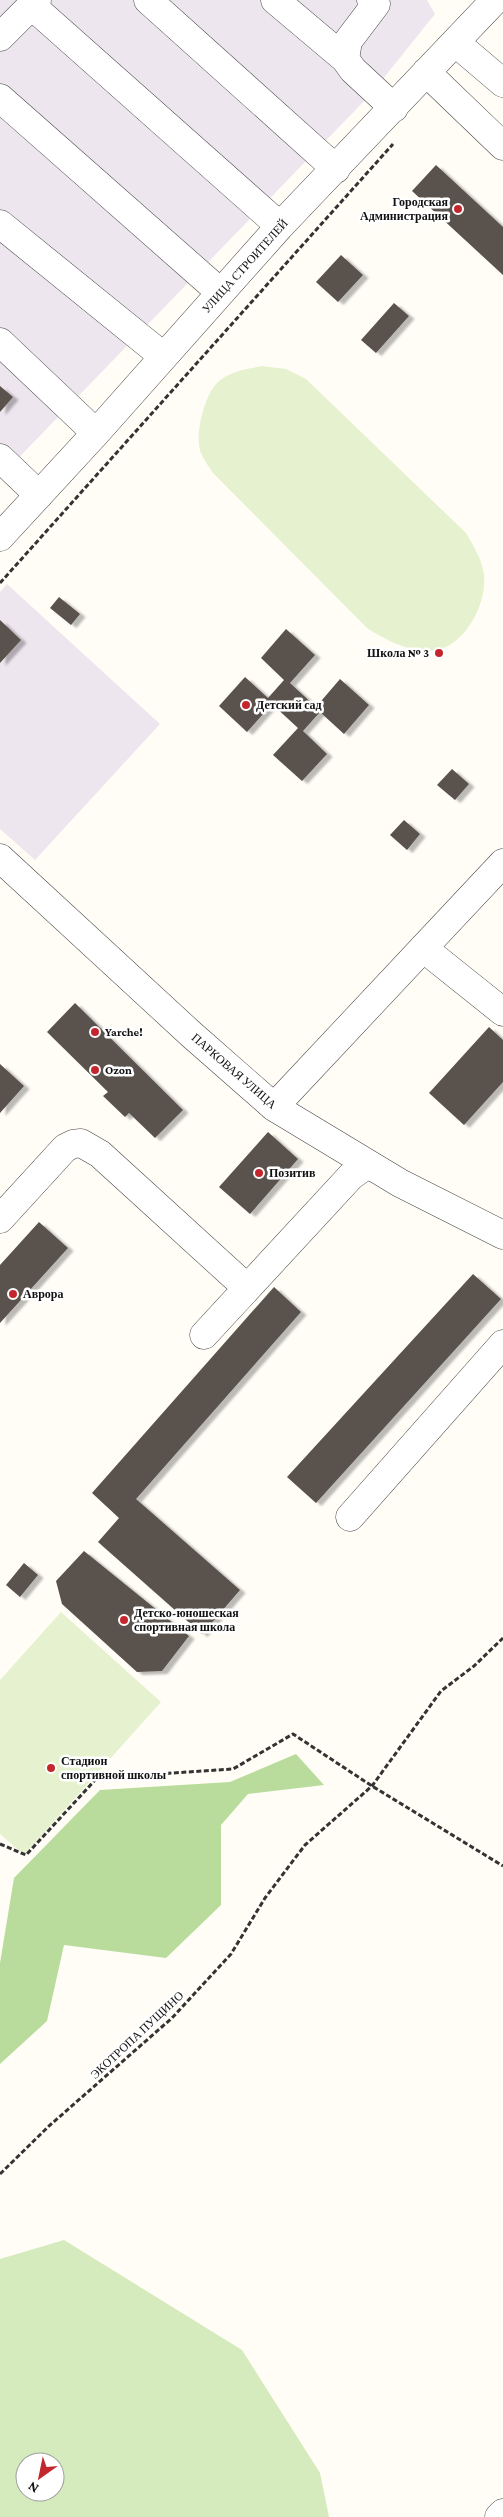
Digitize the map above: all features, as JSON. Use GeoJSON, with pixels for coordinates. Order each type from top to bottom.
{"type":"FeatureCollection","features":[{"type":"Feature","properties":{"kind":"street"},"geometry":{"type":"LineString","coordinates":[[148,0],[336,169]]}},
{"type":"Feature","properties":{"kind":"street"},"geometry":{"type":"LineString","coordinates":[[274,0],[345,59],[352,70],[394,108]]}},
{"type":"Feature","properties":{"kind":"street"},"geometry":{"type":"LineString","coordinates":[[345,59],[348,41],[376,4],[371,0]]}},
{"type":"Feature","properties":{"kind":"street","name":"УЛИЦА СТРОИТЕЛЕЙ"},"geometry":{"type":"LineString","coordinates":[[0,537],[96,433],[280,226],[495,0]]}},
{"type":"Feature","properties":{"kind":"street"},"geometry":{"type":"LineString","coordinates":[[0,37],[34,3],[280,226]]}},
{"type":"Feature","properties":{"kind":"street"},"geometry":{"type":"LineString","coordinates":[[456,43],[503,83]]}},
{"type":"Feature","properties":{"kind":"street"},"geometry":{"type":"LineString","coordinates":[[426,72],[503,146]]}},
{"type":"Feature","properties":{"kind":"street"},"geometry":{"type":"LineString","coordinates":[[0,98],[220,292]]}},
{"type":"Feature","properties":{"kind":"street"},"geometry":{"type":"LineString","coordinates":[[0,224],[164,356]]}},
{"type":"Feature","properties":{"kind":"street"},"geometry":{"type":"LineString","coordinates":[[0,342],[96,433]]}},
{"type":"Feature","properties":{"kind":"street"},"geometry":{"type":"LineString","coordinates":[[0,458],[39,495]]}},
{"type":"Feature","properties":{"kind":"street","name":"ПАРКОВАЯ УЛИЦА"},"geometry":{"type":"LineString","coordinates":[[0,858],[192,1035],[274,1107],[400,1183],[503,1235]]}},
{"type":"Feature","properties":{"kind":"street"},"geometry":{"type":"LineString","coordinates":[[274,1107],[503,863]]}},
{"type":"Feature","properties":{"kind":"street"},"geometry":{"type":"LineString","coordinates":[[424,948],[503,1012]]}},
{"type":"Feature","properties":{"kind":"street"},"geometry":{"type":"LineString","coordinates":[[0,1220],[65,1148],[81,1143],[100,1154],[123,1174],[247,1288]]}},
{"type":"Feature","properties":{"kind":"street"},"geometry":{"type":"LineString","coordinates":[[204,1335],[351,1176],[368,1164]]}},
{"type":"Feature","properties":{"kind":"street"},"geometry":{"type":"LineString","coordinates":[[350,1516],[503,1344]]}},
{"type":"Feature","properties":{"kind":"street"},"geometry":{"type":"LineString","coordinates":[[500,2517],[503,2513]]}},
{"type":"Feature","properties":{"kind":"path"},"geometry":{"type":"LineString","coordinates":[[0,583],[397,141]]}},
{"type":"Feature","properties":{"kind":"path","name":"ЭКОТРОПА ПУЩИНО"},"geometry":{"type":"LineString","coordinates":[[0,2174],[49,2126],[172,2018],[231,1954],[265,1898],[304,1845],[372,1786],[441,1691],[474,1666],[503,1638]]}},
{"type":"Feature","properties":{"kind":"path"},"geometry":{"type":"LineString","coordinates":[[0,1844],[26,1855],[97,1778],[233,1769],[293,1734],[372,1786],[503,1866]]}},
{"type":"Feature","properties":{"kind":"shaded area"},"geometry":{"type":"Polygon","coordinates":[[[0,0],[427,0],[435,14],[370,95],[0,477],[0,0]]]}},
{"type":"Feature","properties":{"kind":"shaded area"},"geometry":{"type":"Polygon","coordinates":[[[7,584],[160,724],[35,860],[0,829],[0,592],[7,584]]]}},
{"type":"Feature","properties":{"kind":"green space"},"geometry":{"type":"Polygon","coordinates":[[[262,366],[286,369],[306,379],[466,533],[481,564],[484,586],[478,610],[457,640],[436,650],[418,650],[401,646],[368,629],[213,473],[202,456],[199,446],[201,417],[208,398],[216,384],[226,376],[238,371],[262,366]]]}},
{"type":"Feature","properties":{"kind":"green space","name":"Стадион спортивной школы"},"geometry":{"type":"Polygon","coordinates":[[[61,1612],[161,1702],[24,1855],[0,1834],[0,1680],[61,1612]]]}},
{"type":"Feature","properties":{"kind":"green space"},"geometry":{"type":"Polygon","coordinates":[[[296,1754],[324,1785],[248,1794],[221,1825],[221,1905],[166,1958],[64,1945],[47,2021],[0,2064],[0,1963],[14,1878],[100,1790],[230,1782],[296,1754]]]}},
{"type":"Feature","properties":{"kind":"green space"},"geometry":{"type":"Polygon","coordinates":[[[64,2240],[242,2350],[320,2473],[329,2517],[0,2517],[0,2259],[64,2240]]]}},
{"type":"Feature","properties":{"kind":"building","name":"Городская Администрация"},"geometry":{"type":"Polygon","coordinates":[[[436,165],[503,227],[503,275],[412,191],[436,165]]]}},
{"type":"Feature","properties":{"kind":"building"},"geometry":{"type":"Polygon","coordinates":[[[341,255],[363,275],[338,302],[316,282],[341,255]]]}},
{"type":"Feature","properties":{"kind":"building"},"geometry":{"type":"Polygon","coordinates":[[[394,303],[409,316],[376,353],[361,340],[394,303]]]}},
{"type":"Feature","properties":{"kind":"building"},"geometry":{"type":"Polygon","coordinates":[[[0,386],[13,397],[0,412],[0,386]]]}},
{"type":"Feature","properties":{"kind":"building"},"geometry":{"type":"Polygon","coordinates":[[[59,597],[80,614],[71,625],[50,608],[59,597]]]}},
{"type":"Feature","properties":{"kind":"building"},"geometry":{"type":"Polygon","coordinates":[[[0,620],[21,640],[0,663],[0,620]]]}},
{"type":"Feature","properties":{"kind":"building","name":"Детский сад"},"geometry":{"type":"Polygon","coordinates":[[[286,629],[315,655],[290,683],[316,707],[340,679],[369,705],[344,734],[320,712],[303,731],[327,754],[302,781],[273,755],[298,728],[272,704],[247,732],[219,706],[245,677],[268,698],[284,680],[261,658],[286,629]]]}},
{"type":"Feature","properties":{"kind":"building"},"geometry":{"type":"Polygon","coordinates":[[[452,769],[469,784],[455,800],[437,785],[452,769]]]}},
{"type":"Feature","properties":{"kind":"building"},"geometry":{"type":"Polygon","coordinates":[[[404,820],[420,834],[407,850],[390,835],[404,820]]]}},
{"type":"Feature","properties":{"kind":"building"},"geometry":{"type":"Polygon","coordinates":[[[75,1003],[183,1110],[155,1138],[129,1113],[125,1117],[103,1096],[108,1092],[47,1032],[75,1003]]]}},
{"type":"Feature","properties":{"kind":"building"},"geometry":{"type":"Polygon","coordinates":[[[489,1027],[503,1040],[503,1082],[464,1125],[429,1093],[489,1027]]]}},
{"type":"Feature","properties":{"kind":"building"},"geometry":{"type":"Polygon","coordinates":[[[0,1064],[24,1086],[0,1113],[0,1064]]]}},
{"type":"Feature","properties":{"kind":"building","name":"Позитив"},"geometry":{"type":"Polygon","coordinates":[[[268,1132],[298,1159],[250,1214],[219,1187],[268,1132]]]}},
{"type":"Feature","properties":{"kind":"building","name":"Аврора"},"geometry":{"type":"Polygon","coordinates":[[[39,1222],[68,1248],[0,1323],[0,1265],[39,1222]]]}},
{"type":"Feature","properties":{"kind":"building"},"geometry":{"type":"Polygon","coordinates":[[[473,1274],[501,1299],[316,1503],[287,1477],[473,1274]]]}},
{"type":"Feature","properties":{"kind":"building"},"geometry":{"type":"Polygon","coordinates":[[[274,1287],[301,1312],[136,1499],[240,1590],[202,1634],[98,1542],[119,1518],[92,1493],[274,1287]]]}},
{"type":"Feature","properties":{"kind":"building","name":"Детско-юношеская спортивная школа"},"geometry":{"type":"Polygon","coordinates":[[[84,1551],[189,1636],[162,1671],[137,1672],[62,1604],[56,1581],[84,1551]]]}},
{"type":"Feature","properties":{"kind":"building"},"geometry":{"type":"Polygon","coordinates":[[[24,1563],[38,1575],[20,1597],[6,1585],[24,1563]]]}},
{"type":"Feature","properties":{"kind":"place","name":"Городская Администрация"},"geometry":{"type":"Point","coordinates":[458,209]}},
{"type":"Feature","properties":{"kind":"place","name":"Школа № 3"},"geometry":{"type":"Point","coordinates":[439,653]}},
{"type":"Feature","properties":{"kind":"place","name":"Детский сад"},"geometry":{"type":"Point","coordinates":[246,705]}},
{"type":"Feature","properties":{"kind":"place","name":"Yarche!"},"geometry":{"type":"Point","coordinates":[95,1032]}},
{"type":"Feature","properties":{"kind":"place","name":"Ozon"},"geometry":{"type":"Point","coordinates":[95,1070]}},
{"type":"Feature","properties":{"kind":"place","name":"Позитив"},"geometry":{"type":"Point","coordinates":[259,1173]}},
{"type":"Feature","properties":{"kind":"place","name":"Аврора"},"geometry":{"type":"Point","coordinates":[13,1294]}},
{"type":"Feature","properties":{"kind":"place","name":"Детско-юношеская спортивная школа"},"geometry":{"type":"Point","coordinates":[124,1620]}},
{"type":"Feature","properties":{"kind":"place","name":"Стадион спортивной школы"},"geometry":{"type":"Point","coordinates":[51,1768]}}]}
